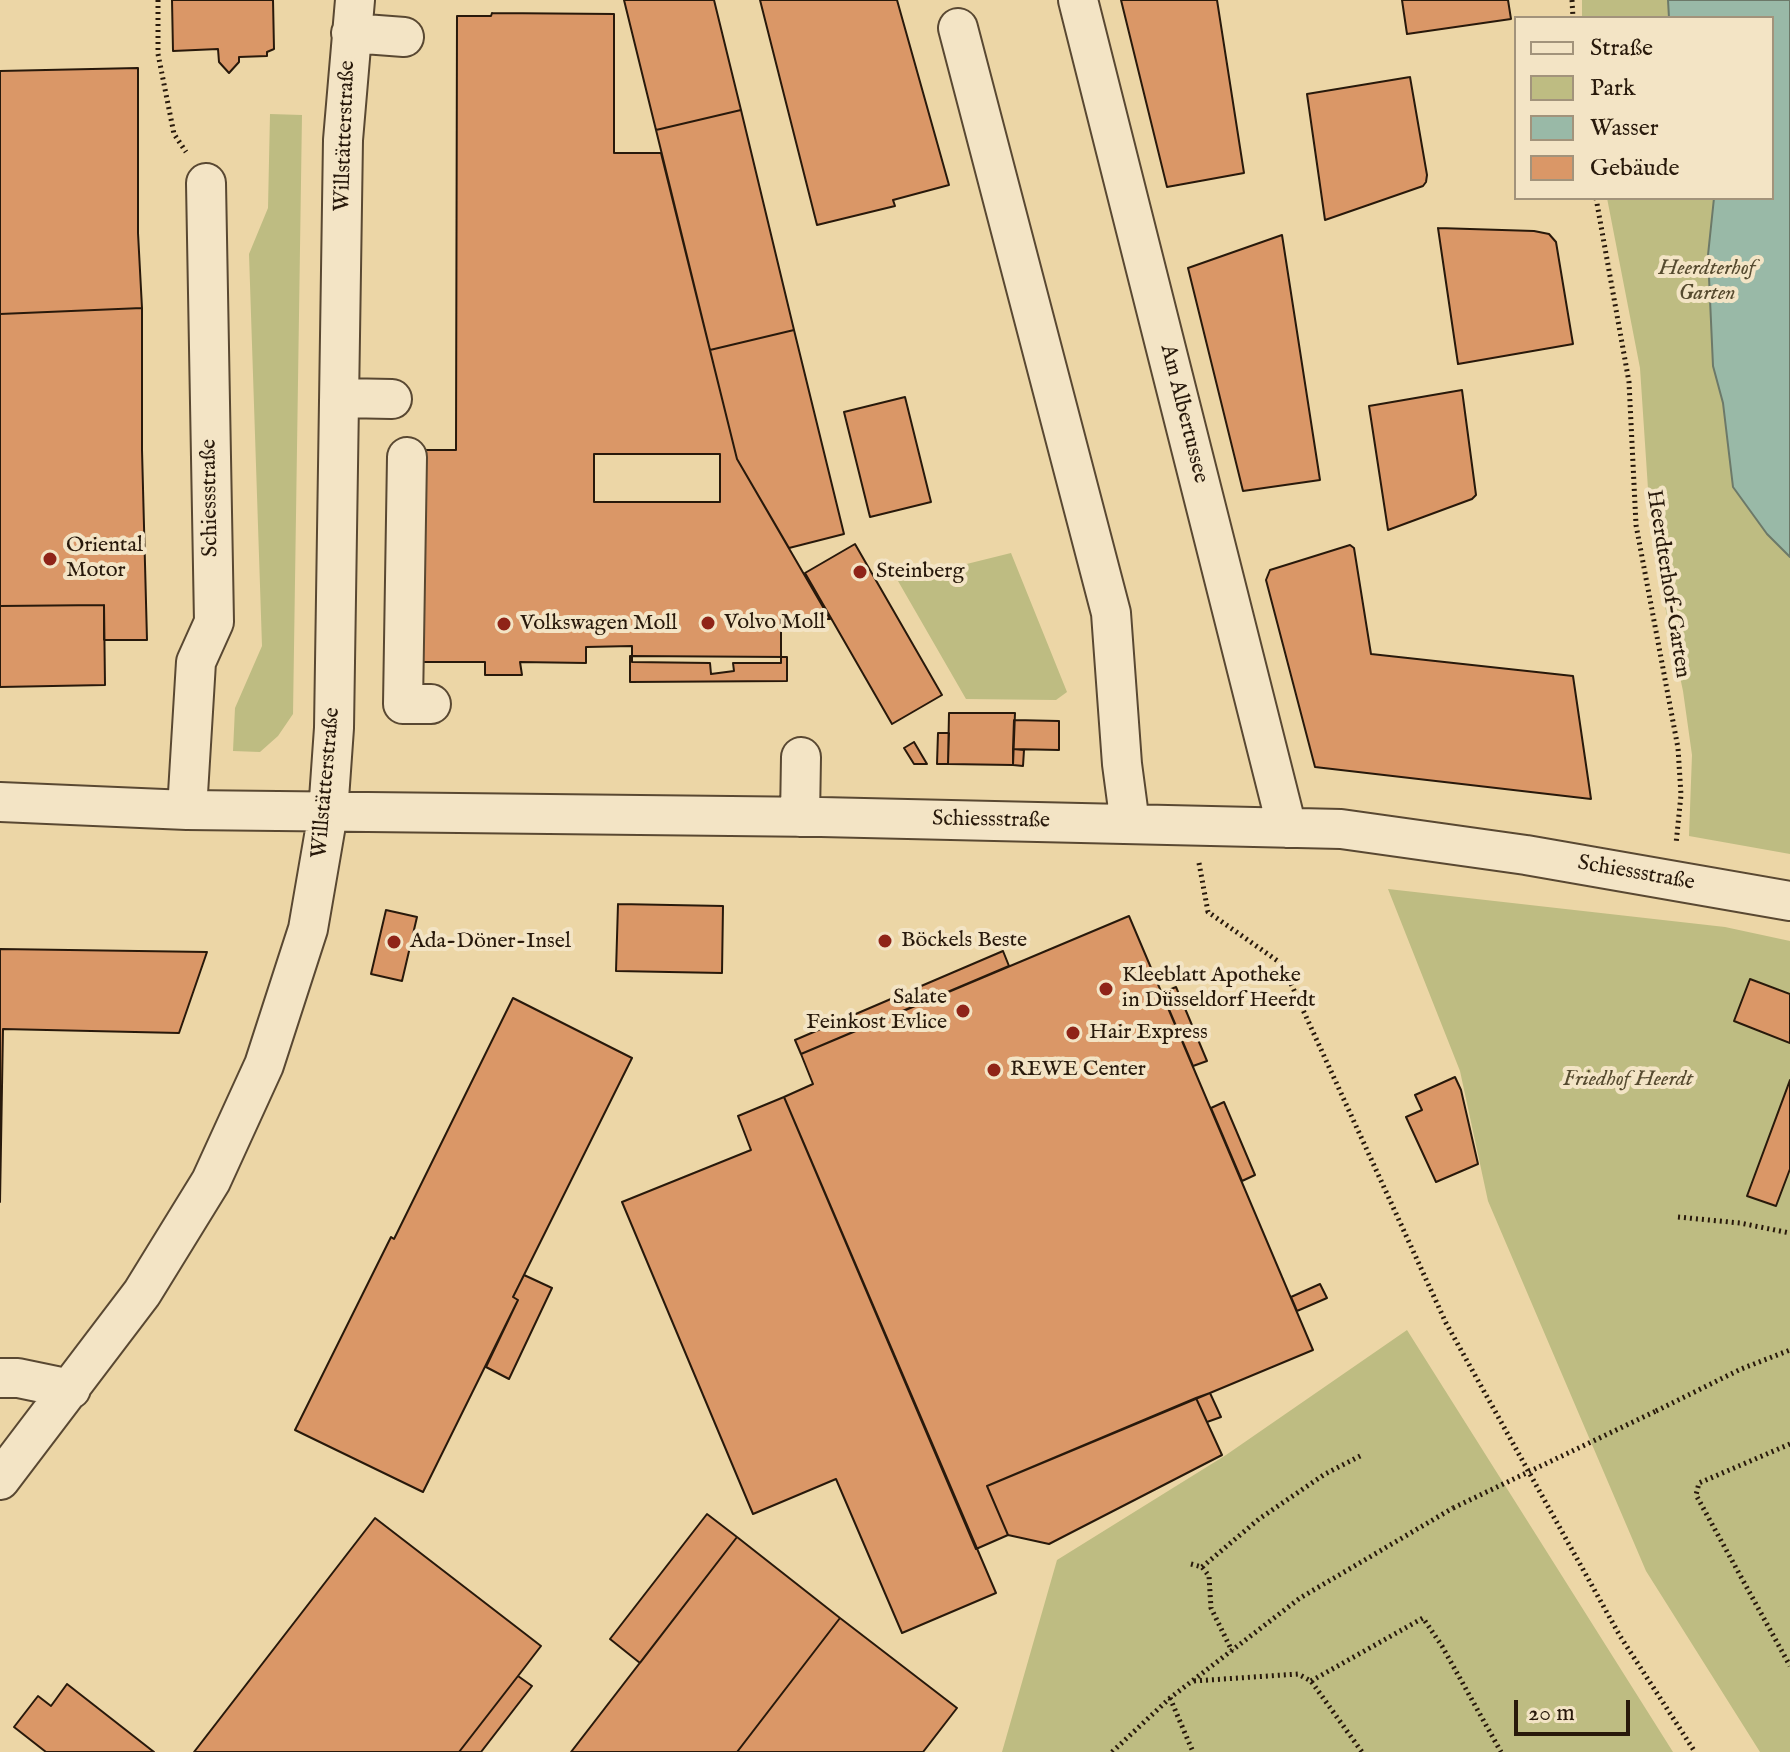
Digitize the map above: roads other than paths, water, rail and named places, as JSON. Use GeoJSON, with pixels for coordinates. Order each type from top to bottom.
{"type":"FeatureCollection","features":[{"type":"Feature","properties":{"kind":"street","name":"Am Albertussee"},"geometry":{"type":"LineString","coordinates":[[1078,0],[1287,828]]}},
{"type":"Feature","properties":{"kind":"street"},"geometry":{"type":"LineString","coordinates":[[353,17],[404,37]]}},
{"type":"Feature","properties":{"kind":"street","name":"Willstätterstraße"},"geometry":{"type":"LineString","coordinates":[[0,1480],[142,1293],[211,1181],[264,1065],[308,929],[328,813],[334,728],[343,140],[353,17]]}},
{"type":"Feature","properties":{"kind":"street"},"geometry":{"type":"LineString","coordinates":[[958,28],[1111,613],[1122,764],[1130,824]]}},
{"type":"Feature","properties":{"kind":"street","name":"Schiessstraße"},"geometry":{"type":"LineString","coordinates":[[187,810],[196,662],[214,622],[206,183]]}},
{"type":"Feature","properties":{"kind":"street"},"geometry":{"type":"LineString","coordinates":[[341,398],[392,399]]}},
{"type":"Feature","properties":{"kind":"street"},"geometry":{"type":"LineString","coordinates":[[407,457],[403,704],[431,704]]}},
{"type":"Feature","properties":{"kind":"street"},"geometry":{"type":"LineString","coordinates":[[800,817],[801,757]]}},
{"type":"Feature","properties":{"kind":"street","name":"Schiessstraße"},"geometry":{"type":"LineString","coordinates":[[0,802],[328,813],[800,817],[1341,829],[1526,855],[1790,901]]}},
{"type":"Feature","properties":{"kind":"street"},"geometry":{"type":"LineString","coordinates":[[0,1378],[18,1378],[71,1389]]}},
{"type":"Feature","properties":{"kind":"water"},"geometry":{"type":"Polygon","coordinates":[[[1668,0],[1790,0],[1790,557],[1767,534],[1733,487],[1723,403],[1713,366],[1708,255],[1714,200],[1774,200],[1774,16],[1669,16],[1668,0]]]}},
{"type":"Feature","properties":{"kind":"place","name":"Oriental Motor"},"geometry":{"type":"Point","coordinates":[50,559]}},
{"type":"Feature","properties":{"kind":"place","name":"Steinberg"},"geometry":{"type":"Point","coordinates":[860,572]}},
{"type":"Feature","properties":{"kind":"place","name":"Volvo Moll"},"geometry":{"type":"Point","coordinates":[708,623]}},
{"type":"Feature","properties":{"kind":"place","name":"Volkswagen Moll"},"geometry":{"type":"Point","coordinates":[504,624]}},
{"type":"Feature","properties":{"kind":"place","name":"Böckels Beste"},"geometry":{"type":"Point","coordinates":[885,941]}},
{"type":"Feature","properties":{"kind":"place","name":"Ada-Döner-Insel"},"geometry":{"type":"Point","coordinates":[394,942]}},
{"type":"Feature","properties":{"kind":"place","name":"Kleeblatt Apotheke in Düsseldorf Heerdt"},"geometry":{"type":"Point","coordinates":[1106,989]}},
{"type":"Feature","properties":{"kind":"place","name":"Salate Feinkost Evlice"},"geometry":{"type":"Point","coordinates":[963,1011]}},
{"type":"Feature","properties":{"kind":"place","name":"Hair Express"},"geometry":{"type":"Point","coordinates":[1073,1033]}},
{"type":"Feature","properties":{"kind":"place","name":"REWE Center"},"geometry":{"type":"Point","coordinates":[994,1070]}},
{"type":"Feature","properties":{"kind":"park label","name":"Heerdterhof Garten"},"geometry":{"type":"Point","coordinates":[1707,282]}},
{"type":"Feature","properties":{"kind":"park label","name":"Friedhof Heerdt"},"geometry":{"type":"Point","coordinates":[1628,1080]}}]}
